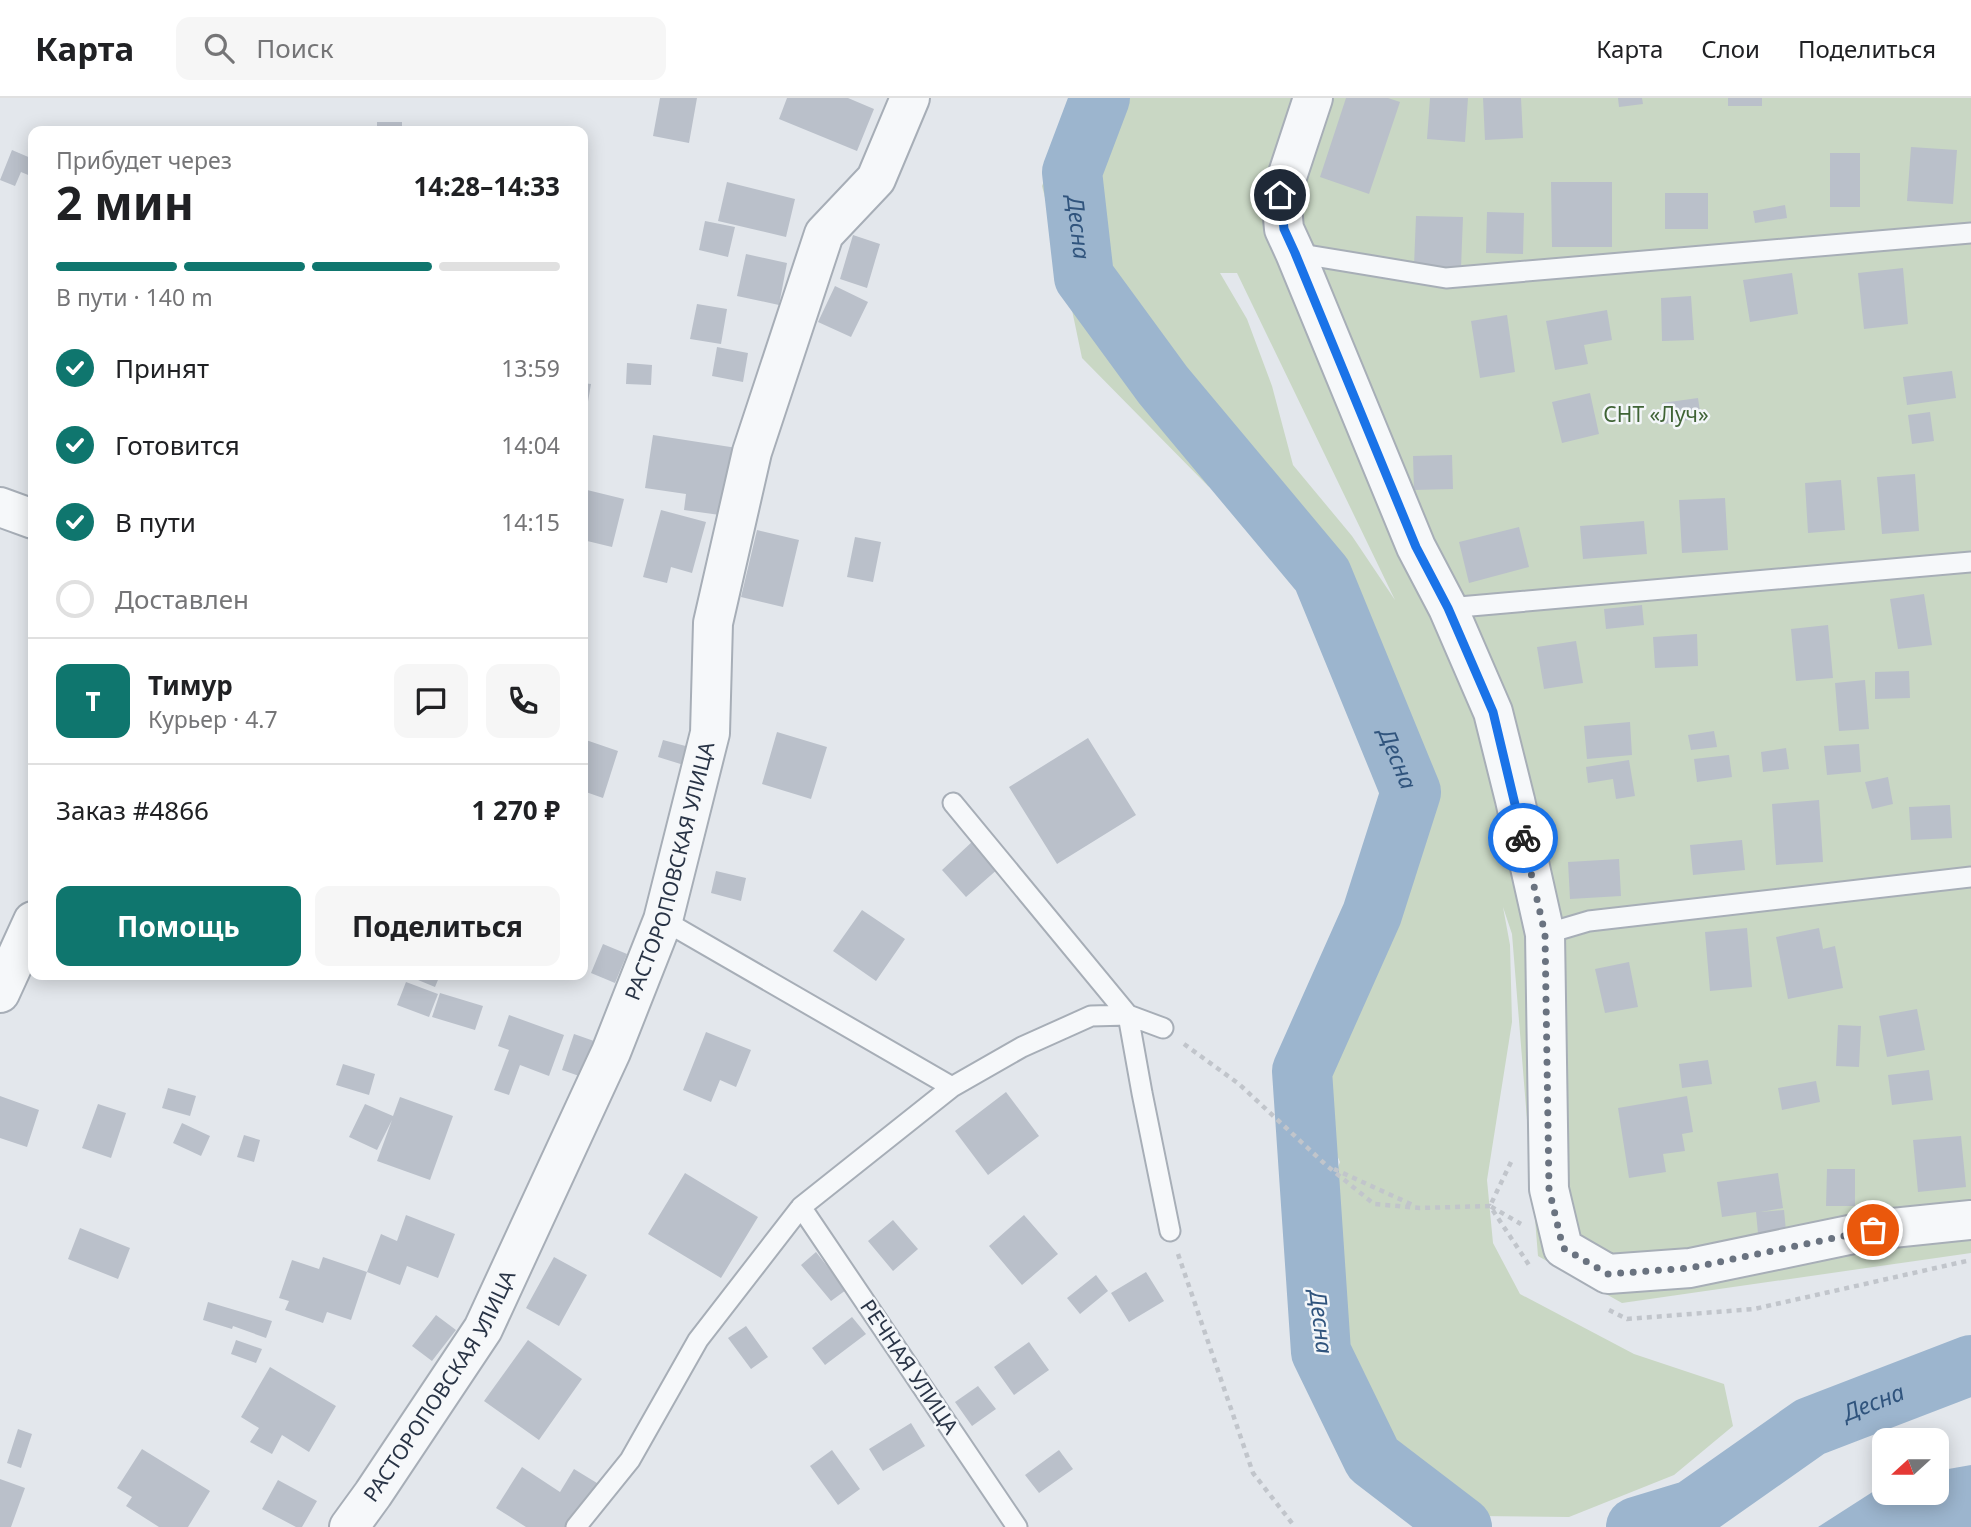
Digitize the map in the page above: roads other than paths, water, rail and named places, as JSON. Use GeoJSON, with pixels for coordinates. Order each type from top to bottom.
{"type":"FeatureCollection","features":[{"type":"Feature","properties":{"kind":"street","name":"РАСТОРОПОВСКАЯ УЛИЦА"},"geometry":{"type":"LineString","coordinates":[[349,1527],[483,1329],[611,1052],[663,920],[710,733],[713,623],[752,452],[824,234],[876,179],[910,98]]}},
{"type":"Feature","properties":{"kind":"street"},"geometry":{"type":"LineString","coordinates":[[1313,98],[1280,195],[1284,229],[1416,547],[1448,608],[1493,712],[1545,934],[1549,1189],[1563,1248],[1608,1274],[1690,1268],[1873,1230],[1971,1220]]}},
{"type":"Feature","properties":{"kind":"street"},"geometry":{"type":"LineString","coordinates":[[0,507],[28,517]]}},
{"type":"Feature","properties":{"kind":"street"},"geometry":{"type":"LineString","coordinates":[[0,993],[28,932]]}},
{"type":"Feature","properties":{"kind":"lane"},"geometry":{"type":"LineString","coordinates":[[1295,253],[1446,278],[1971,233]]}},
{"type":"Feature","properties":{"kind":"lane"},"geometry":{"type":"LineString","coordinates":[[1448,608],[1971,562]]}},
{"type":"Feature","properties":{"kind":"lane"},"geometry":{"type":"LineString","coordinates":[[953,803],[1128,1015],[1170,1231]]}},
{"type":"Feature","properties":{"kind":"lane"},"geometry":{"type":"LineString","coordinates":[[1545,934],[1589,921],[1971,877]]}},
{"type":"Feature","properties":{"kind":"lane"},"geometry":{"type":"LineString","coordinates":[[663,920],[952,1087]]}},
{"type":"Feature","properties":{"kind":"lane"},"geometry":{"type":"LineString","coordinates":[[576,1527],[630,1460],[698,1340],[801,1207],[952,1087],[1022,1047],[1091,1016],[1128,1015],[1163,1028]]}},
{"type":"Feature","properties":{"kind":"lane","name":"РЕЧНАЯ УЛИЦА"},"geometry":{"type":"LineString","coordinates":[[801,1207],[1017,1527]]}},
{"type":"Feature","properties":{"kind":"water"},"geometry":{"type":"Polygon","coordinates":[[[1971,1465],[1971,1527],[1818,1527],[1872,1492],[1872,1505],[1950,1505],[1950,1469],[1971,1465]]]}},
{"type":"Feature","properties":{"kind":"waterway","name":"Десна"},"geometry":{"type":"LineString","coordinates":[[1100,98],[1072,172],[1084,277],[1163,385],[1322,575],[1411,792],[1372,914],[1302,1071],[1321,1352],[1373,1459],[1462,1527]]}},
{"type":"Feature","properties":{"kind":"waterway","name":"Десна"},"geometry":{"type":"LineString","coordinates":[[1636,1527],[1692,1510],[1810,1427],[1971,1365]]}},
{"type":"Feature","properties":{"kind":"park label","name":"СНТ «Луч»"},"geometry":{"type":"Point","coordinates":[1656,415]}}]}
